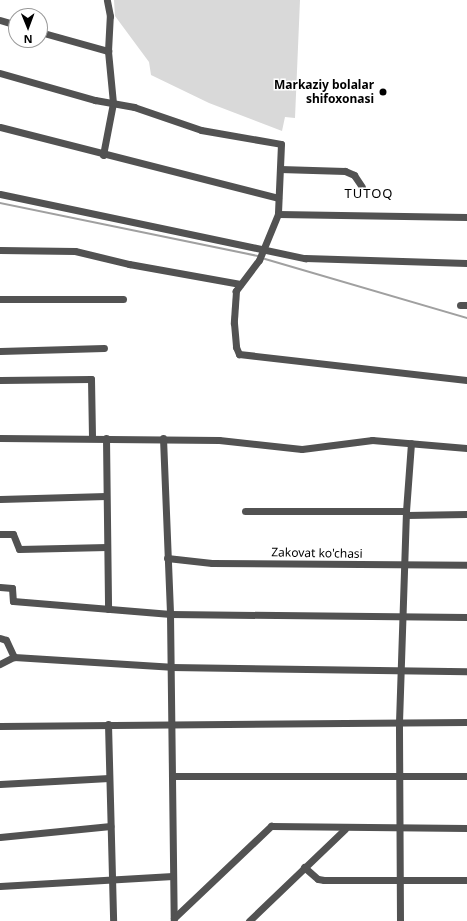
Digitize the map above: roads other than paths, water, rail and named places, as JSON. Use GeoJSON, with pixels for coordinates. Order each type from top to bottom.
{"type":"FeatureCollection","features":[{"type":"Feature","properties":{"kind":"street"},"geometry":{"type":"LineString","coordinates":[[103,155],[113,103],[108,51],[110,16],[108,0]]}},
{"type":"Feature","properties":{"kind":"street"},"geometry":{"type":"LineString","coordinates":[[48,34],[108,51]]}},
{"type":"Feature","properties":{"kind":"street"},"geometry":{"type":"LineString","coordinates":[[0,73],[95,100],[134,107],[201,130],[281,144],[278,214],[259,260],[236,291],[234,323],[236,347],[239,354],[467,380]]}},
{"type":"Feature","properties":{"kind":"street"},"geometry":{"type":"LineString","coordinates":[[0,127],[103,155],[278,198]]}},
{"type":"Feature","properties":{"kind":"street"},"geometry":{"type":"LineString","coordinates":[[280,169],[345,171],[354,175],[362,187]]}},
{"type":"Feature","properties":{"kind":"street"},"geometry":{"type":"LineString","coordinates":[[0,194],[305,258],[467,263]]}},
{"type":"Feature","properties":{"kind":"street"},"geometry":{"type":"LineString","coordinates":[[278,214],[467,217]]}},
{"type":"Feature","properties":{"kind":"street"},"geometry":{"type":"LineString","coordinates":[[0,250],[74,251],[129,264],[240,284]]}},
{"type":"Feature","properties":{"kind":"street"},"geometry":{"type":"LineString","coordinates":[[0,299],[123,299]]}},
{"type":"Feature","properties":{"kind":"street"},"geometry":{"type":"LineString","coordinates":[[0,351],[104,348]]}},
{"type":"Feature","properties":{"kind":"street"},"geometry":{"type":"LineString","coordinates":[[0,380],[91,379],[92,438]]}},
{"type":"Feature","properties":{"kind":"street"},"geometry":{"type":"LineString","coordinates":[[0,438],[163,438],[220,440],[302,449],[372,440],[467,448]]}},
{"type":"Feature","properties":{"kind":"street"},"geometry":{"type":"LineString","coordinates":[[106,438],[108,609]]}},
{"type":"Feature","properties":{"kind":"street"},"geometry":{"type":"LineString","coordinates":[[163,438],[170,614],[174,919]]}},
{"type":"Feature","properties":{"kind":"street"},"geometry":{"type":"LineString","coordinates":[[400,921],[399,722],[402,669],[406,513],[411,443]]}},
{"type":"Feature","properties":{"kind":"street"},"geometry":{"type":"LineString","coordinates":[[0,499],[106,496]]}},
{"type":"Feature","properties":{"kind":"street"},"geometry":{"type":"LineString","coordinates":[[245,511],[467,514]]}},
{"type":"Feature","properties":{"kind":"street"},"geometry":{"type":"LineString","coordinates":[[0,534],[13,534],[19,548],[107,547]]}},
{"type":"Feature","properties":{"kind":"street","name":"Zakovat ko'chasi"},"geometry":{"type":"LineString","coordinates":[[167,558],[212,563],[467,565]]}},
{"type":"Feature","properties":{"kind":"street"},"geometry":{"type":"LineString","coordinates":[[0,587],[12,588],[13,601],[170,614],[467,617]]}},
{"type":"Feature","properties":{"kind":"street"},"geometry":{"type":"LineString","coordinates":[[0,638],[6,640],[14,658]]}},
{"type":"Feature","properties":{"kind":"street"},"geometry":{"type":"LineString","coordinates":[[0,664],[14,658],[170,667],[467,671]]}},
{"type":"Feature","properties":{"kind":"street"},"geometry":{"type":"LineString","coordinates":[[0,726],[171,723],[467,722]]}},
{"type":"Feature","properties":{"kind":"street"},"geometry":{"type":"LineString","coordinates":[[108,724],[113,921]]}},
{"type":"Feature","properties":{"kind":"street"},"geometry":{"type":"LineString","coordinates":[[172,776],[467,776]]}},
{"type":"Feature","properties":{"kind":"street"},"geometry":{"type":"LineString","coordinates":[[0,784],[109,778]]}},
{"type":"Feature","properties":{"kind":"street"},"geometry":{"type":"LineString","coordinates":[[0,837],[110,826]]}},
{"type":"Feature","properties":{"kind":"street"},"geometry":{"type":"LineString","coordinates":[[174,919],[271,826],[345,829],[467,828]]}},
{"type":"Feature","properties":{"kind":"street"},"geometry":{"type":"LineString","coordinates":[[252,920],[304,867],[345,829]]}},
{"type":"Feature","properties":{"kind":"street"},"geometry":{"type":"LineString","coordinates":[[304,867],[318,879],[324,880],[467,880]]}},
{"type":"Feature","properties":{"kind":"street"},"geometry":{"type":"LineString","coordinates":[[0,886],[173,876]]}},
{"type":"Feature","properties":{"kind":"waterway"},"geometry":{"type":"LineString","coordinates":[[0,203],[258,256]]}},
{"type":"Feature","properties":{"kind":"waterway"},"geometry":{"type":"LineString","coordinates":[[262,258],[467,318]]}},
{"type":"Feature","properties":{"kind":"place","name":"Markaziy bolalar shifoxonasi"},"geometry":{"type":"Point","coordinates":[383,92]}},
{"type":"Feature","properties":{"kind":"district","name":"TUTOQ"},"geometry":{"type":"Point","coordinates":[369,193]}}]}
